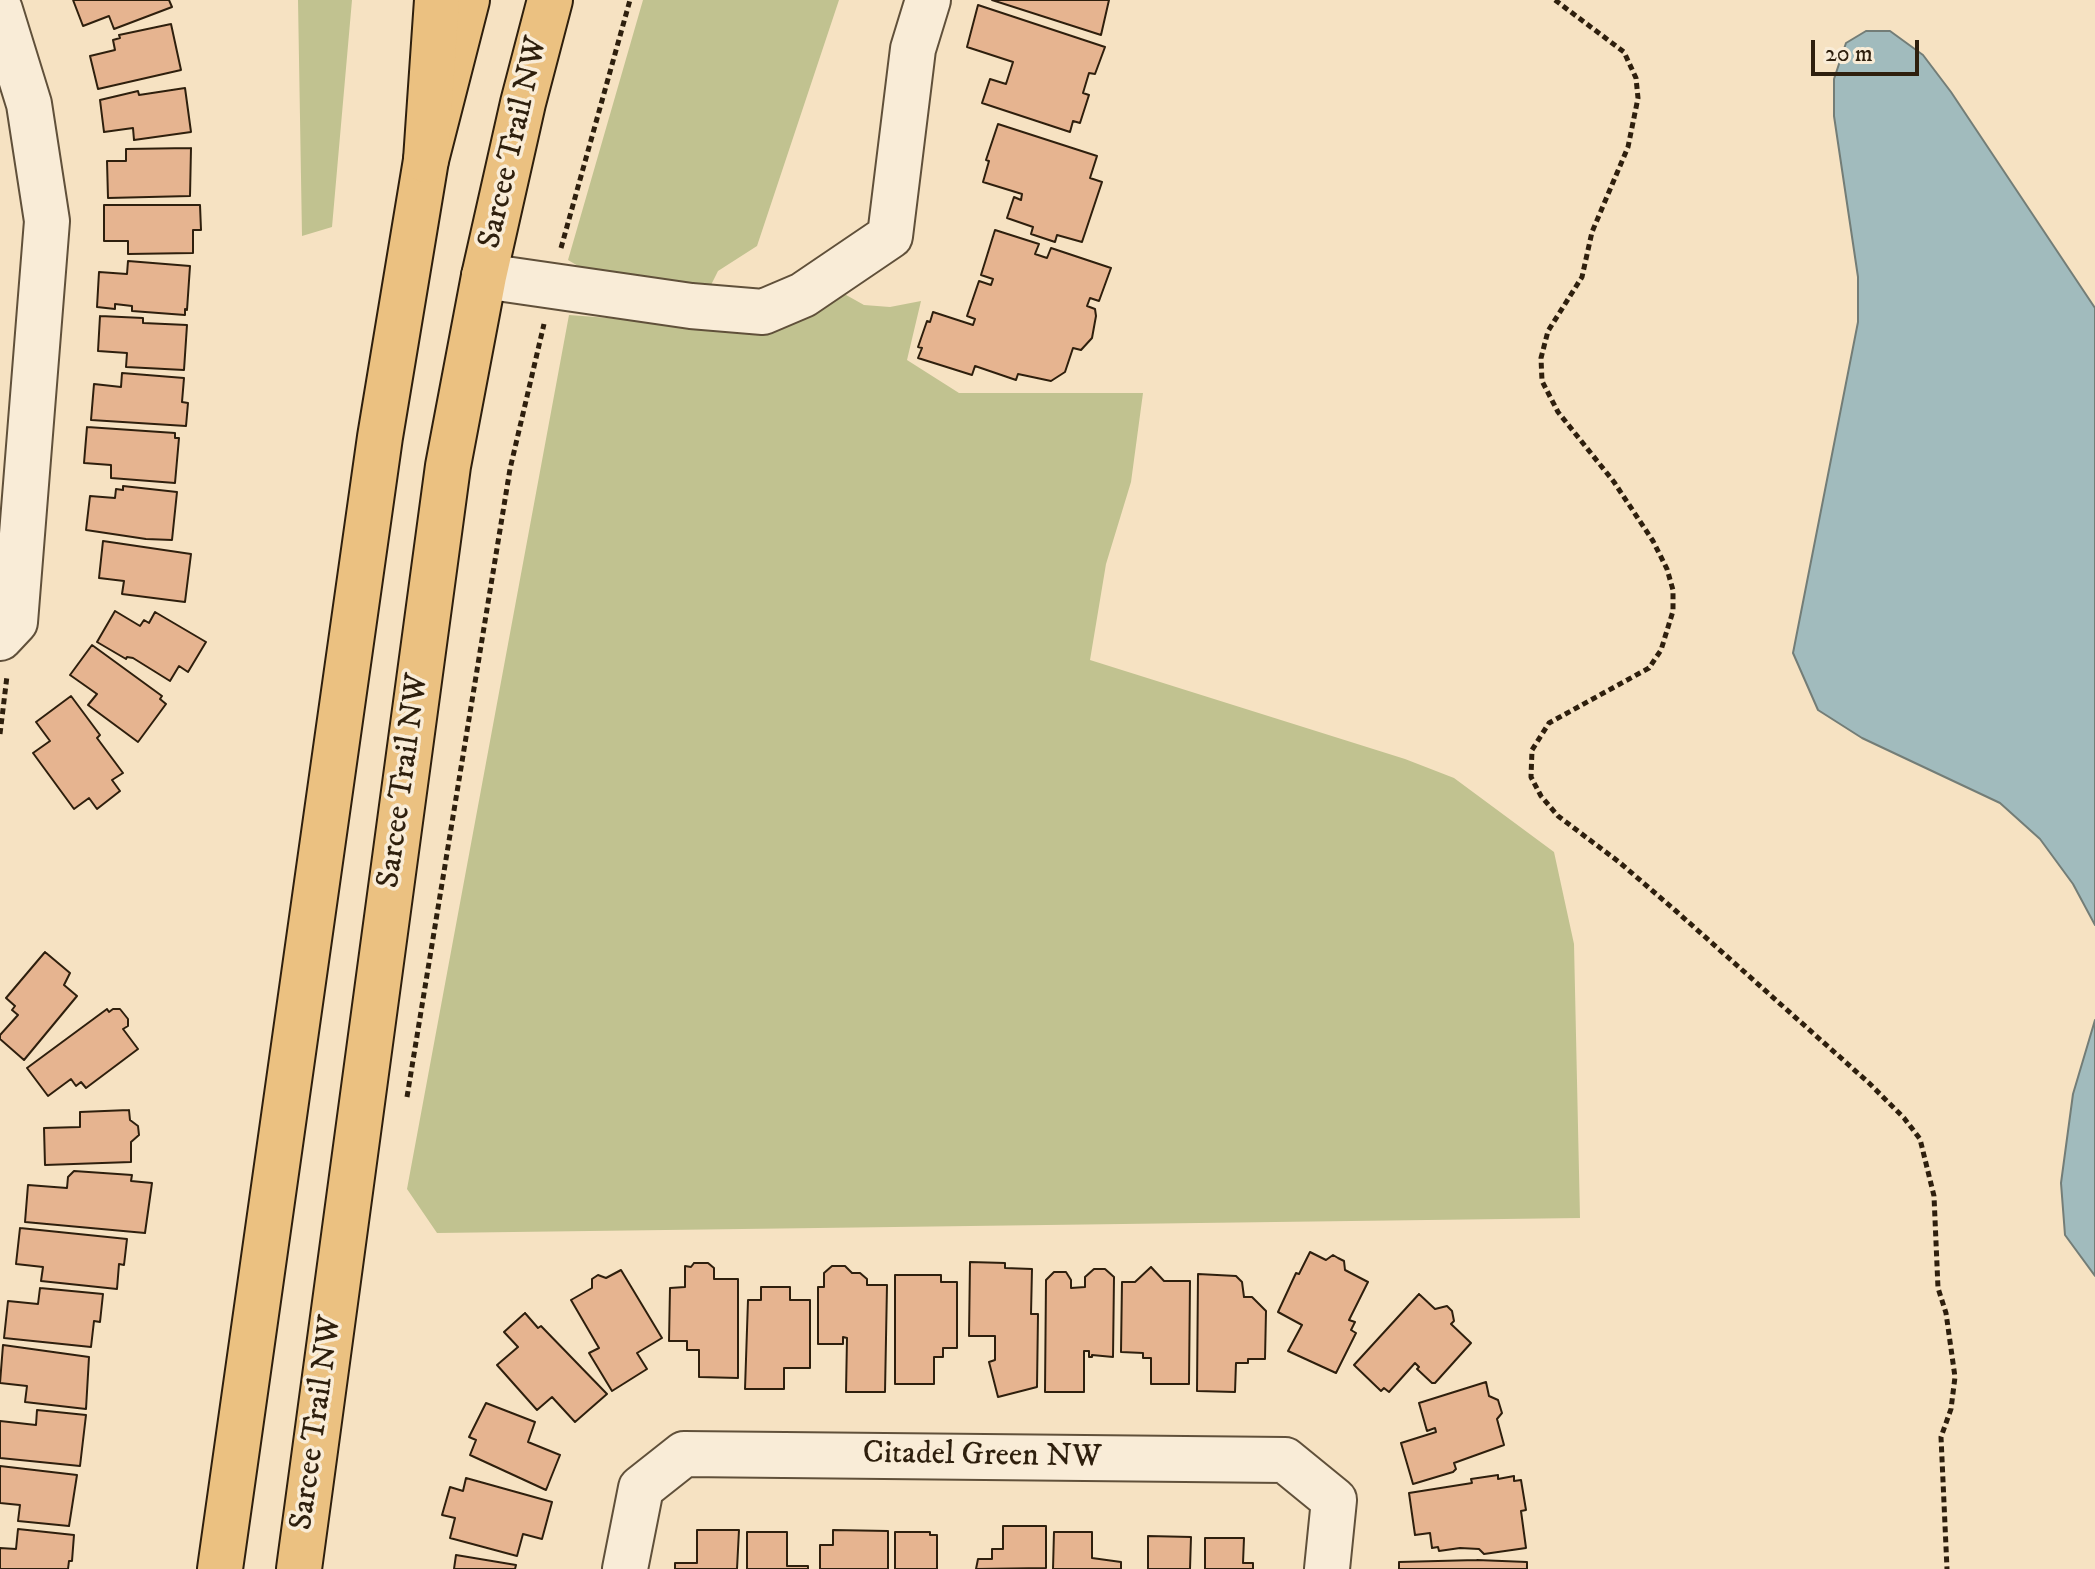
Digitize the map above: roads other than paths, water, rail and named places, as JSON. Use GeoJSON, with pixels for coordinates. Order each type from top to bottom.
{"type":"FeatureCollection","features":[{"type":"Feature","properties":{"kind":"main road"},"geometry":{"type":"LineString","coordinates":[[426,160],[437,0]]}},
{"type":"Feature","properties":{"kind":"main road"},"geometry":{"type":"LineString","coordinates":[[220,1569],[380,437],[426,160],[467,0]]}},
{"type":"Feature","properties":{"kind":"main road","name":"Sarcee Trail NW"},"geometry":{"type":"LineString","coordinates":[[299,1569],[448,466],[484,276],[550,0]]}},
{"type":"Feature","properties":{"kind":"street"},"geometry":{"type":"LineString","coordinates":[[484,276],[691,306],[763,312],[803,295],[890,236],[913,49],[928,0]]}},
{"type":"Feature","properties":{"kind":"street"},"geometry":{"type":"LineString","coordinates":[[0,10],[29,104],[47,221],[15,622],[4,657]]}},
{"type":"Feature","properties":{"kind":"street","name":"Citadel Green NW"},"geometry":{"type":"LineString","coordinates":[[625,1569],[641,1488],[684,1454],[1285,1460],[1334,1500],[1327,1569]]}},
{"type":"Feature","properties":{"kind":"water"},"geometry":{"type":"Polygon","coordinates":[[[1866,31],[1890,31],[1923,55],[2095,308],[2095,925],[2073,884],[2040,839],[2000,803],[1862,738],[1818,710],[1793,653],[1858,322],[1858,277],[1834,116],[1834,79],[1846,43],[1866,31]]]}},
{"type":"Feature","properties":{"kind":"water"},"geometry":{"type":"Polygon","coordinates":[[[2095,1020],[2095,1276],[2065,1235],[2061,1183],[2073,1094],[2095,1020]]]}}]}
